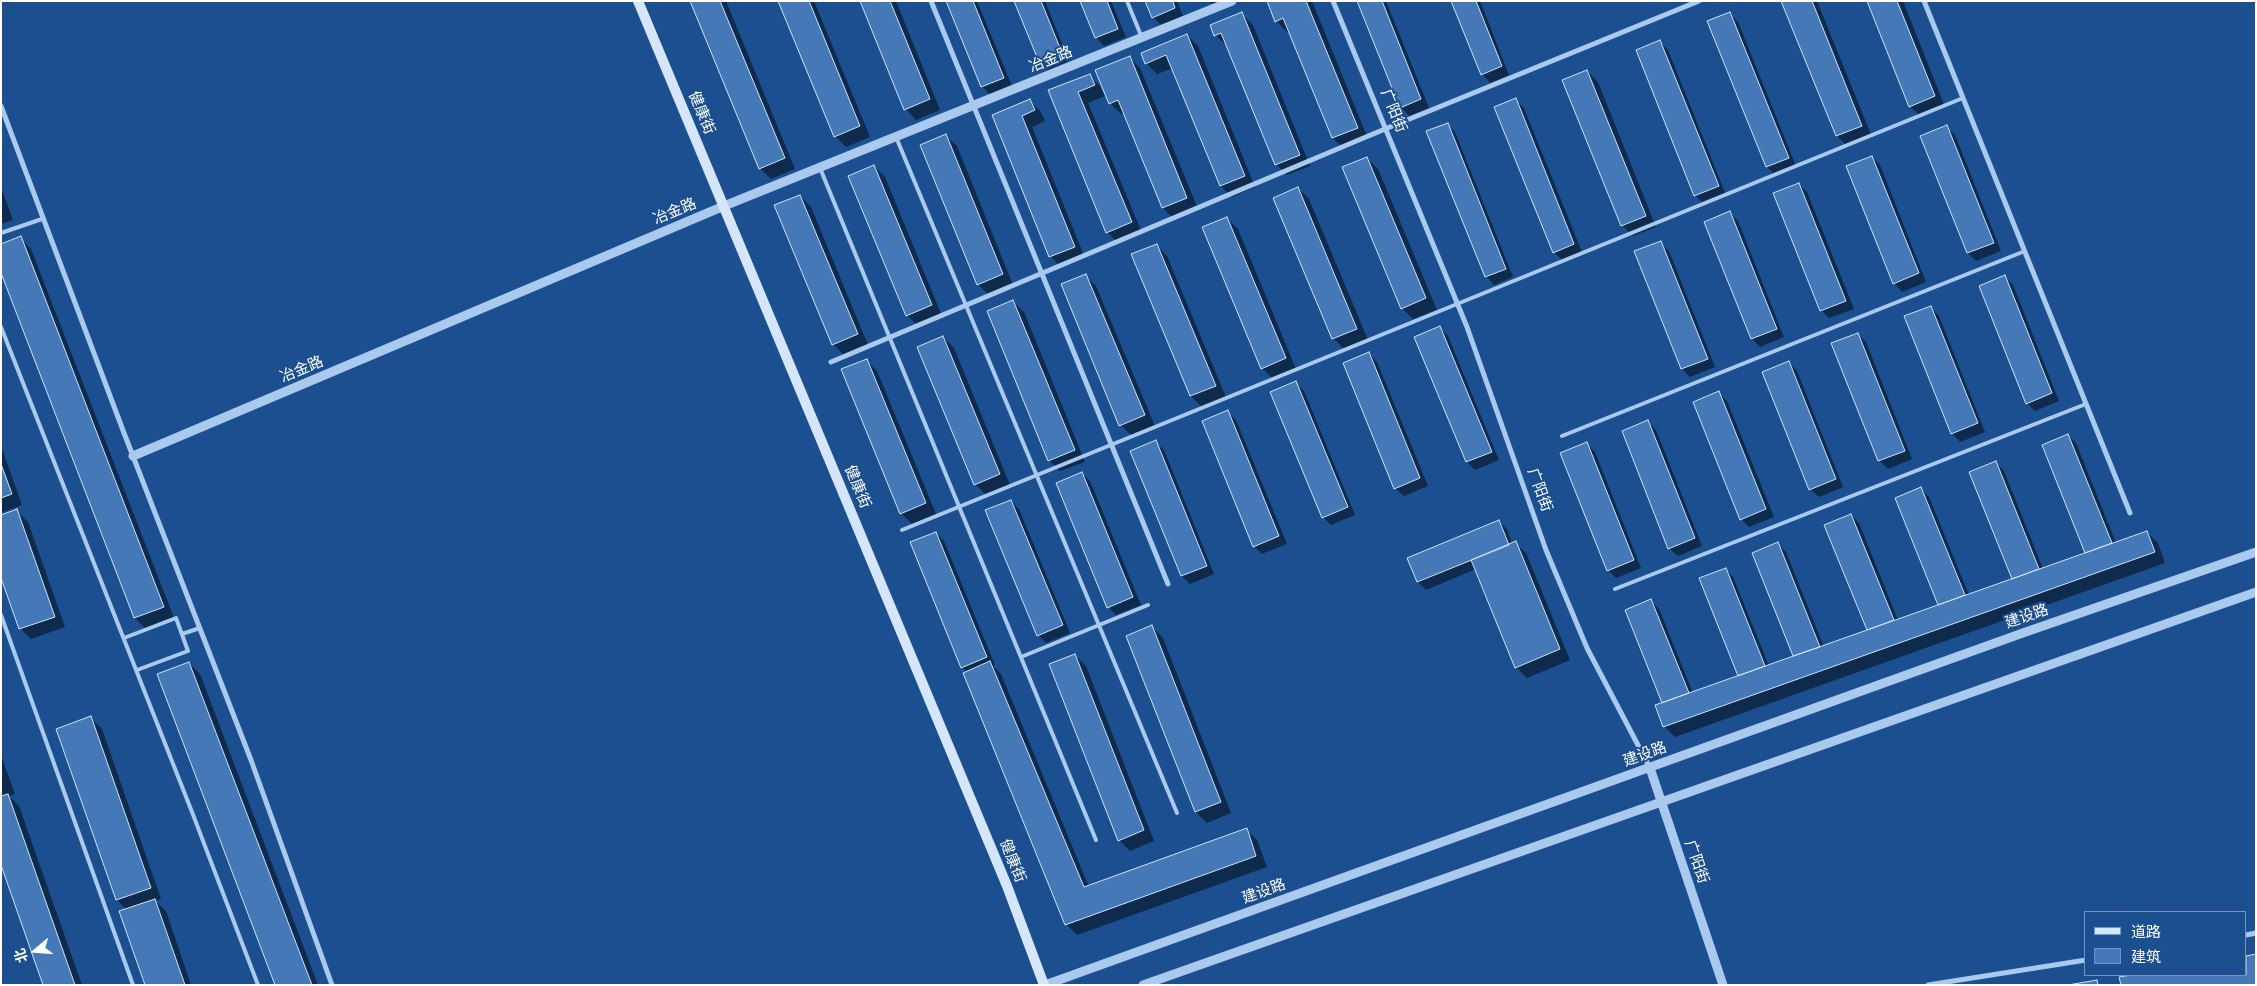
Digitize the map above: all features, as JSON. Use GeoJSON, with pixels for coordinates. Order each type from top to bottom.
{"type":"FeatureCollection","features":[{"type":"Feature","properties":{"kind":"main road","name":"健康街"},"geometry":{"type":"LineString","coordinates":[[638,1],[1007,886],[1044,985]]}},
{"type":"Feature","properties":{"kind":"street"},"geometry":{"type":"LineString","coordinates":[[932,1],[1168,584]]}},
{"type":"Feature","properties":{"kind":"street","name":"冶金路"},"geometry":{"type":"LineString","coordinates":[[133,456],[724,206],[1232,1]]}},
{"type":"Feature","properties":{"kind":"street","name":"广阳街"},"geometry":{"type":"LineString","coordinates":[[1333,1],[1457,303],[1546,550],[1587,648],[1650,768],[1723,985]]}},
{"type":"Feature","properties":{"kind":"street"},"geometry":{"type":"LineString","coordinates":[[831,362],[1385,129],[1699,1]]}},
{"type":"Feature","properties":{"kind":"street"},"geometry":{"type":"LineString","coordinates":[[1924,1],[2130,513]]}},
{"type":"Feature","properties":{"kind":"street"},"geometry":{"type":"LineString","coordinates":[[1,106],[42,219],[251,760],[332,985]]}},
{"type":"Feature","properties":{"kind":"street","name":"建设路"},"geometry":{"type":"LineString","coordinates":[[1044,985],[2020,634],[2256,552]]}},
{"type":"Feature","properties":{"kind":"street"},"geometry":{"type":"LineString","coordinates":[[1143,985],[2256,592]]}},
{"type":"Feature","properties":{"kind":"street"},"geometry":{"type":"LineString","coordinates":[[1928,985],[2084,960]]}},
{"type":"Feature","properties":{"kind":"lane"},"geometry":{"type":"LineString","coordinates":[[1127,1],[1142,38]]}},
{"type":"Feature","properties":{"kind":"lane"},"geometry":{"type":"LineString","coordinates":[[902,530],[1963,98]]}},
{"type":"Feature","properties":{"kind":"lane"},"geometry":{"type":"LineString","coordinates":[[896,137],[1177,813]]}},
{"type":"Feature","properties":{"kind":"lane"},"geometry":{"type":"LineString","coordinates":[[820,168],[1096,840]]}},
{"type":"Feature","properties":{"kind":"lane"},"geometry":{"type":"LineString","coordinates":[[1,233],[42,219]]}},
{"type":"Feature","properties":{"kind":"lane"},"geometry":{"type":"LineString","coordinates":[[1562,436],[2025,251]]}},
{"type":"Feature","properties":{"kind":"lane"},"geometry":{"type":"LineString","coordinates":[[1,327],[137,670],[258,985]]}},
{"type":"Feature","properties":{"kind":"lane"},"geometry":{"type":"LineString","coordinates":[[1615,589],[2086,404]]}},
{"type":"Feature","properties":{"kind":"lane"},"geometry":{"type":"LineString","coordinates":[[1021,657],[1148,605]]}},
{"type":"Feature","properties":{"kind":"lane"},"geometry":{"type":"LineString","coordinates":[[1,615],[133,985]]}},
{"type":"Feature","properties":{"kind":"lane"},"geometry":{"type":"LineString","coordinates":[[124,638],[176,618],[188,651],[137,670]]}},
{"type":"Feature","properties":{"kind":"lane"},"geometry":{"type":"LineString","coordinates":[[182,634],[200,628]]}},
{"type":"Feature","properties":{"kind":"building"},"geometry":{"type":"Polygon","coordinates":[[[690,1],[720,1],[785,158],[759,169],[690,1]]]}},
{"type":"Feature","properties":{"kind":"building"},"geometry":{"type":"Polygon","coordinates":[[[778,1],[809,1],[860,126],[834,137],[778,1]]]}},
{"type":"Feature","properties":{"kind":"building"},"geometry":{"type":"Polygon","coordinates":[[[860,1],[890,1],[930,99],[904,110],[860,1]]]}},
{"type":"Feature","properties":{"kind":"building"},"geometry":{"type":"Polygon","coordinates":[[[946,1],[973,1],[1004,78],[981,87],[946,1]]]}},
{"type":"Feature","properties":{"kind":"building"},"geometry":{"type":"Polygon","coordinates":[[[1014,1],[1041,1],[1062,53],[1039,62],[1014,1]]]}},
{"type":"Feature","properties":{"kind":"building"},"geometry":{"type":"Polygon","coordinates":[[[1080,1],[1107,1],[1118,29],[1095,38],[1080,1]]]}},
{"type":"Feature","properties":{"kind":"building"},"geometry":{"type":"Polygon","coordinates":[[[1145,1],[1173,1],[1175,8],[1152,18],[1145,1]]]}},
{"type":"Feature","properties":{"kind":"building"},"geometry":{"type":"Polygon","coordinates":[[[1267,1],[1306,1],[1358,128],[1332,138],[1283,18],[1275,22],[1267,1]]]}},
{"type":"Feature","properties":{"kind":"building"},"geometry":{"type":"Polygon","coordinates":[[[1357,1],[1382,1],[1421,99],[1400,108],[1357,1]]]}},
{"type":"Feature","properties":{"kind":"building"},"geometry":{"type":"Polygon","coordinates":[[[1451,1],[1476,1],[1502,66],[1481,75],[1451,1]]]}},
{"type":"Feature","properties":{"kind":"building"},"geometry":{"type":"Polygon","coordinates":[[[1781,1],[1812,1],[1862,126],[1836,136],[1781,1]]]}},
{"type":"Feature","properties":{"kind":"building"},"geometry":{"type":"Polygon","coordinates":[[[1867,1],[1897,1],[1935,96],[1909,107],[1867,1]]]}},
{"type":"Feature","properties":{"kind":"building"},"geometry":{"type":"Polygon","coordinates":[[[1242,12],[1300,155],[1275,165],[1221,33],[1214,36],[1210,25],[1242,12]]]}},
{"type":"Feature","properties":{"kind":"building"},"geometry":{"type":"Polygon","coordinates":[[[1730,12],[1789,158],[1766,167],[1707,21],[1730,12]]]}},
{"type":"Feature","properties":{"kind":"building"},"geometry":{"type":"Polygon","coordinates":[[[1187,34],[1245,176],[1220,186],[1166,55],[1145,64],[1141,53],[1187,34]]]}},
{"type":"Feature","properties":{"kind":"building"},"geometry":{"type":"Polygon","coordinates":[[[1660,40],[1719,186],[1694,196],[1636,50],[1660,40]]]}},
{"type":"Feature","properties":{"kind":"building"},"geometry":{"type":"Polygon","coordinates":[[[1130,56],[1187,198],[1162,208],[1118,100],[1109,104],[1095,70],[1130,56]]]}},
{"type":"Feature","properties":{"kind":"building"},"geometry":{"type":"Polygon","coordinates":[[[1587,70],[1646,216],[1621,226],[1562,80],[1587,70]]]}},
{"type":"Feature","properties":{"kind":"building"},"geometry":{"type":"Polygon","coordinates":[[[1090,74],[1095,85],[1078,92],[1132,222],[1106,233],[1048,90],[1090,74]]]}},
{"type":"Feature","properties":{"kind":"building"},"geometry":{"type":"Polygon","coordinates":[[[1516,98],[1574,244],[1553,253],[1494,107],[1516,98]]]}},
{"type":"Feature","properties":{"kind":"building"},"geometry":{"type":"Polygon","coordinates":[[[1030,99],[1035,110],[1022,116],[1075,247],[1049,257],[992,115],[1030,99]]]}},
{"type":"Feature","properties":{"kind":"building"},"geometry":{"type":"Polygon","coordinates":[[[1448,123],[1506,269],[1485,277],[1426,131],[1448,123]]]}},
{"type":"Feature","properties":{"kind":"building"},"geometry":{"type":"Polygon","coordinates":[[[1947,125],[1994,243],[1967,253],[1920,136],[1947,125]]]}},
{"type":"Feature","properties":{"kind":"building"},"geometry":{"type":"Polygon","coordinates":[[[946,134],[1003,274],[977,285],[920,145],[946,134]]]}},
{"type":"Feature","properties":{"kind":"building"},"geometry":{"type":"Polygon","coordinates":[[[1872,156],[1919,273],[1893,284],[1846,166],[1872,156]]]}},
{"type":"Feature","properties":{"kind":"building"},"geometry":{"type":"Polygon","coordinates":[[[1367,157],[1426,298],[1401,309],[1342,167],[1367,157]]]}},
{"type":"Feature","properties":{"kind":"building"},"geometry":{"type":"Polygon","coordinates":[[[874,165],[932,305],[906,316],[848,176],[874,165]]]}},
{"type":"Feature","properties":{"kind":"building"},"geometry":{"type":"Polygon","coordinates":[[[1799,183],[1846,301],[1820,311],[1773,193],[1799,183]]]}},
{"type":"Feature","properties":{"kind":"building"},"geometry":{"type":"Polygon","coordinates":[[[1298,187],[1357,329],[1332,339],[1273,198],[1298,187]]]}},
{"type":"Feature","properties":{"kind":"building"},"geometry":{"type":"Polygon","coordinates":[[[800,195],[858,334],[832,345],[774,205],[800,195]]]}},
{"type":"Feature","properties":{"kind":"building"},"geometry":{"type":"Polygon","coordinates":[[[1730,211],[1777,329],[1751,339],[1704,222],[1730,211]]]}},
{"type":"Feature","properties":{"kind":"building"},"geometry":{"type":"Polygon","coordinates":[[[1227,217],[1286,358],[1261,369],[1202,227],[1227,217]]]}},
{"type":"Feature","properties":{"kind":"building"},"geometry":{"type":"Polygon","coordinates":[[[21,236],[164,607],[134,618],[1,273],[1,244],[21,236]]]}},
{"type":"Feature","properties":{"kind":"building"},"geometry":{"type":"Polygon","coordinates":[[[1661,241],[1708,359],[1681,369],[1634,251],[1661,241]]]}},
{"type":"Feature","properties":{"kind":"building"},"geometry":{"type":"Polygon","coordinates":[[[1157,244],[1216,386],[1190,396],[1131,254],[1157,244]]]}},
{"type":"Feature","properties":{"kind":"building"},"geometry":{"type":"Polygon","coordinates":[[[1086,274],[1145,415],[1119,426],[1061,284],[1086,274]]]}},
{"type":"Feature","properties":{"kind":"building"},"geometry":{"type":"Polygon","coordinates":[[[2005,275],[2052,393],[2026,404],[1979,286],[2005,275]]]}},
{"type":"Feature","properties":{"kind":"building"},"geometry":{"type":"Polygon","coordinates":[[[1013,300],[1075,450],[1048,461],[987,311],[1013,300]]]}},
{"type":"Feature","properties":{"kind":"building"},"geometry":{"type":"Polygon","coordinates":[[[1931,306],[1978,423],[1951,434],[1904,316],[1931,306]]]}},
{"type":"Feature","properties":{"kind":"building"},"geometry":{"type":"Polygon","coordinates":[[[1440,326],[1492,452],[1466,462],[1414,337],[1440,326]]]}},
{"type":"Feature","properties":{"kind":"building"},"geometry":{"type":"Polygon","coordinates":[[[1858,333],[1905,451],[1878,461],[1831,343],[1858,333]]]}},
{"type":"Feature","properties":{"kind":"building"},"geometry":{"type":"Polygon","coordinates":[[[943,336],[1000,474],[974,485],[917,347],[943,336]]]}},
{"type":"Feature","properties":{"kind":"building"},"geometry":{"type":"Polygon","coordinates":[[[1369,352],[1420,478],[1394,489],[1343,363],[1369,352]]]}},
{"type":"Feature","properties":{"kind":"building"},"geometry":{"type":"Polygon","coordinates":[[[867,359],[926,503],[900,514],[841,369],[867,359]]]}},
{"type":"Feature","properties":{"kind":"building"},"geometry":{"type":"Polygon","coordinates":[[[1789,361],[1836,479],[1809,490],[1762,372],[1789,361]]]}},
{"type":"Feature","properties":{"kind":"building"},"geometry":{"type":"Polygon","coordinates":[[[1296,381],[1348,507],[1322,518],[1270,392],[1296,381]]]}},
{"type":"Feature","properties":{"kind":"building"},"geometry":{"type":"Polygon","coordinates":[[[1719,391],[1766,509],[1740,520],[1693,402],[1719,391]]]}},
{"type":"Feature","properties":{"kind":"building"},"geometry":{"type":"Polygon","coordinates":[[[1228,410],[1279,536],[1253,547],[1202,421],[1228,410]]]}},
{"type":"Feature","properties":{"kind":"building"},"geometry":{"type":"Polygon","coordinates":[[[1648,420],[1695,538],[1668,549],[1622,431],[1648,420]]]}},
{"type":"Feature","properties":{"kind":"building"},"geometry":{"type":"Polygon","coordinates":[[[2068,434],[2112,543],[2085,553],[2042,445],[2068,434]]]}},
{"type":"Feature","properties":{"kind":"building"},"geometry":{"type":"Polygon","coordinates":[[[1156,440],[1207,566],[1181,576],[1130,451],[1156,440]]]}},
{"type":"Feature","properties":{"kind":"building"},"geometry":{"type":"Polygon","coordinates":[[[1587,442],[1634,560],[1607,571],[1560,453],[1587,442]]]}},
{"type":"Feature","properties":{"kind":"building"},"geometry":{"type":"Polygon","coordinates":[[[1996,461],[2039,569],[2012,579],[1969,472],[1996,461]]]}},
{"type":"Feature","properties":{"kind":"building"},"geometry":{"type":"Polygon","coordinates":[[[1,464],[12,494],[1,498],[1,464]]]}},
{"type":"Feature","properties":{"kind":"building"},"geometry":{"type":"Polygon","coordinates":[[[1082,472],[1133,597],[1107,608],[1056,483],[1082,472]]]}},
{"type":"Feature","properties":{"kind":"building"},"geometry":{"type":"Polygon","coordinates":[[[1921,487],[1965,595],[1938,605],[1895,498],[1921,487]]]}},
{"type":"Feature","properties":{"kind":"building"},"geometry":{"type":"Polygon","coordinates":[[[1011,500],[1063,625],[1037,636],[985,510],[1011,500]]]}},
{"type":"Feature","properties":{"kind":"building"},"geometry":{"type":"Polygon","coordinates":[[[17,509],[55,617],[19,629],[1,578],[1,515],[17,509]]]}},
{"type":"Feature","properties":{"kind":"building"},"geometry":{"type":"Polygon","coordinates":[[[1851,514],[1894,620],[1867,630],[1824,525],[1851,514]]]}},
{"type":"Feature","properties":{"kind":"building"},"geometry":{"type":"Polygon","coordinates":[[[1499,520],[1509,545],[1417,582],[1407,558],[1499,520]]]}},
{"type":"Feature","properties":{"kind":"building"},"geometry":{"type":"Polygon","coordinates":[[[2147,531],[2155,552],[1663,727],[1655,705],[2147,531]]]}},
{"type":"Feature","properties":{"kind":"building"},"geometry":{"type":"Polygon","coordinates":[[[936,532],[987,657],[961,668],[910,542],[936,532]]]}},
{"type":"Feature","properties":{"kind":"building"},"geometry":{"type":"Polygon","coordinates":[[[1516,541],[1560,649],[1515,668],[1471,560],[1516,541]]]}},
{"type":"Feature","properties":{"kind":"building"},"geometry":{"type":"Polygon","coordinates":[[[1778,542],[1820,647],[1793,656],[1752,553],[1778,542]]]}},
{"type":"Feature","properties":{"kind":"building"},"geometry":{"type":"Polygon","coordinates":[[[1726,568],[1765,666],[1738,676],[1699,578],[1726,568]]]}},
{"type":"Feature","properties":{"kind":"building"},"geometry":{"type":"Polygon","coordinates":[[[1651,599],[1689,693],[1662,703],[1625,610],[1651,599]]]}},
{"type":"Feature","properties":{"kind":"building"},"geometry":{"type":"Polygon","coordinates":[[[1152,625],[1221,802],[1195,812],[1126,636],[1152,625]]]}},
{"type":"Feature","properties":{"kind":"building"},"geometry":{"type":"Polygon","coordinates":[[[1075,654],[1144,830],[1118,841],[1049,664],[1075,654]]]}},
{"type":"Feature","properties":{"kind":"building"},"geometry":{"type":"Polygon","coordinates":[[[990,661],[1084,887],[1247,828],[1256,856],[1065,925],[963,673],[990,661]]]}},
{"type":"Feature","properties":{"kind":"building"},"geometry":{"type":"Polygon","coordinates":[[[189,662],[312,985],[275,985],[157,674],[189,662]]]}},
{"type":"Feature","properties":{"kind":"building"},"geometry":{"type":"Polygon","coordinates":[[[91,716],[151,888],[116,900],[56,729],[91,716]]]}},
{"type":"Feature","properties":{"kind":"building"},"geometry":{"type":"Polygon","coordinates":[[[8,794],[75,985],[43,985],[1,865],[1,796],[8,794]]]}},
{"type":"Feature","properties":{"kind":"building"},"geometry":{"type":"Polygon","coordinates":[[[155,899],[185,985],[145,985],[119,911],[155,899]]]}},
{"type":"Feature","properties":{"kind":"building"},"geometry":{"type":"Polygon","coordinates":[[[2256,954],[2256,985],[2121,985],[2119,977],[2247,976],[2247,956],[2256,954]]]}},
{"type":"Feature","properties":{"kind":"building"},"geometry":{"type":"Polygon","coordinates":[[[2097,980],[2098,985],[2068,985],[2097,980]]]}}]}
